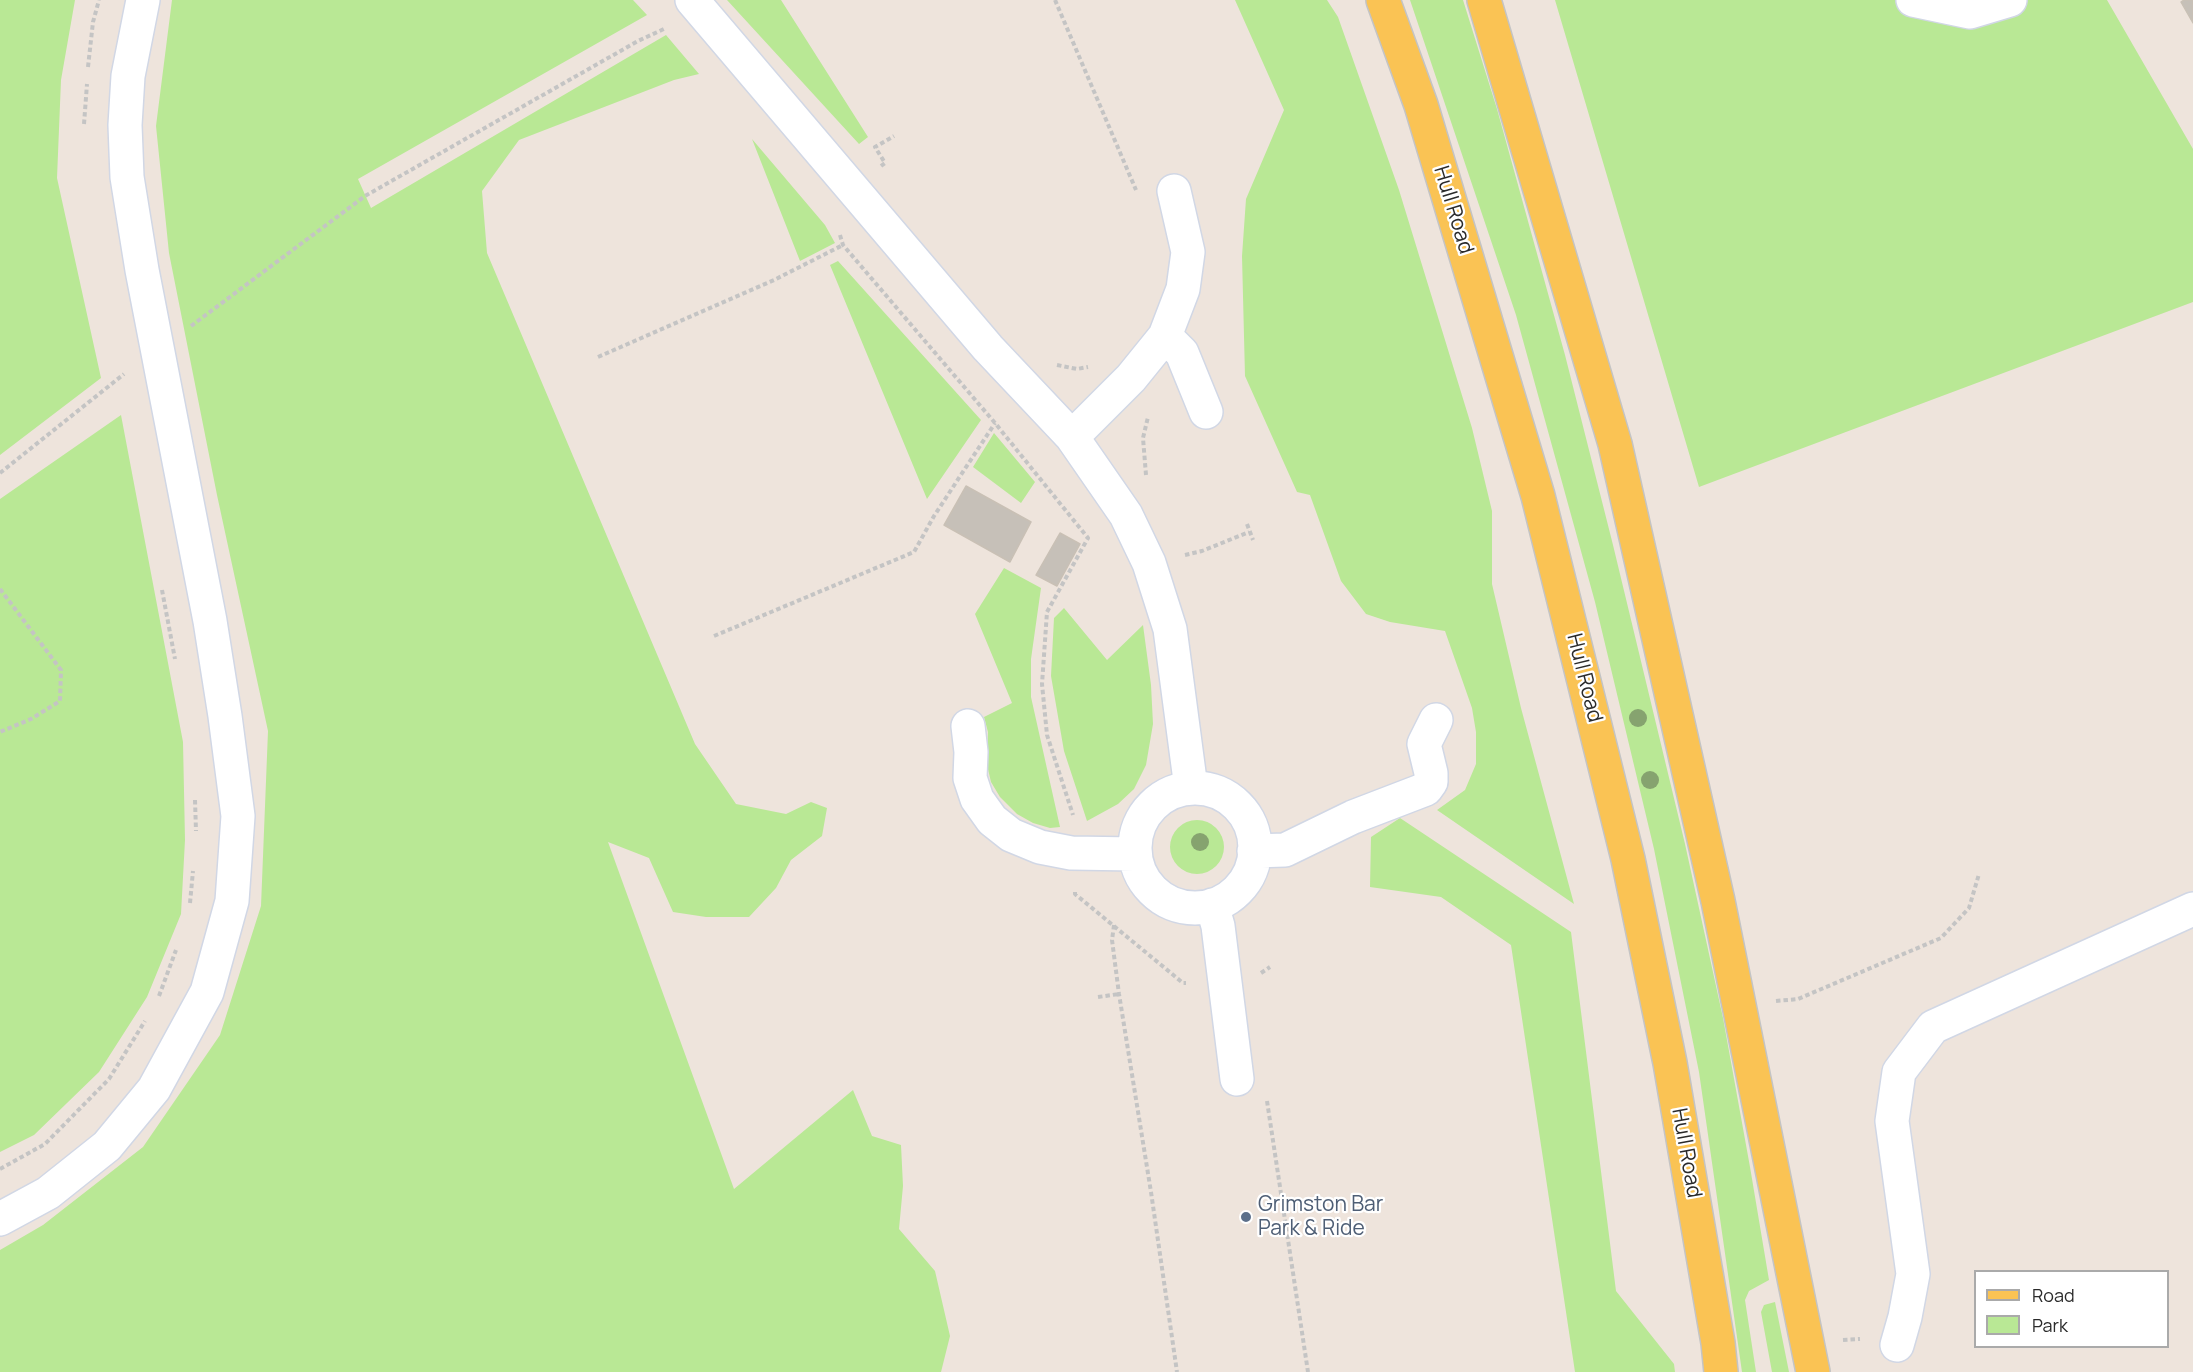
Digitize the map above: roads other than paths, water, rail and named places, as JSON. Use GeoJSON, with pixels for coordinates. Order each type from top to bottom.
{"type":"FeatureCollection","features":[{"type":"Feature","properties":{"kind":"main road","name":"Hull Road"},"geometry":{"type":"LineString","coordinates":[[1383,0],[1421,105],[1538,496],[1626,848],[1672,1075],[1718,1342],[1721,1372]]}},
{"type":"Feature","properties":{"kind":"main road"},"geometry":{"type":"LineString","coordinates":[[1484,0],[1615,444],[1718,901],[1813,1372]]}},
{"type":"Feature","properties":{"kind":"street"},"geometry":{"type":"LineString","coordinates":[[0,1219],[48,1193],[107,1146],[154,1089],[207,992],[232,901],[238,816],[225,716],[210,621],[142,270],[127,177],[125,125],[128,76],[143,0]]}},
{"type":"Feature","properties":{"kind":"street"},"geometry":{"type":"LineString","coordinates":[[692,0],[988,348],[1072,437],[1126,514],[1149,563],[1170,629],[1191,788]]}},
{"type":"Feature","properties":{"kind":"street"},"geometry":{"type":"LineString","coordinates":[[1913,0],[1970,12],[2010,0]]}},
{"type":"Feature","properties":{"kind":"street"},"geometry":{"type":"LineString","coordinates":[[1072,437],[1142,364],[1165,336],[1183,289],[1188,252],[1174,191]]}},
{"type":"Feature","properties":{"kind":"street"},"geometry":{"type":"LineString","coordinates":[[1165,336],[1182,353],[1206,412]]}},
{"type":"Feature","properties":{"kind":"street"},"geometry":{"type":"LineString","coordinates":[[1254,851],[1285,850],[1353,818],[1426,789],[1431,782],[1431,773],[1424,744],[1436,720]]}},
{"type":"Feature","properties":{"kind":"street"},"geometry":{"type":"LineString","coordinates":[[968,726],[971,752],[970,778],[977,800],[992,820],[1011,835],[1040,847],[1071,853],[1135,854]]}},
{"type":"Feature","properties":{"kind":"street"},"geometry":{"type":"LineString","coordinates":[[1191,788],[1208,789],[1224,795],[1237,805],[1247,818],[1253,834],[1254,851],[1251,869],[1242,885],[1228,897],[1212,905],[1191,908],[1170,903],[1153,891],[1141,874],[1135,854],[1136,835],[1143,817],[1156,802],[1172,792],[1191,788]]}},
{"type":"Feature","properties":{"kind":"street"},"geometry":{"type":"LineString","coordinates":[[1212,905],[1218,926],[1236,1079]]}},
{"type":"Feature","properties":{"kind":"street"},"geometry":{"type":"LineString","coordinates":[[1897,1344],[1913,1274],[1892,1121],[1899,1072],[1933,1026],[2193,909]]}},
{"type":"Feature","properties":{"kind":"place","name":"Grimston Bar Park & Ride"},"geometry":{"type":"Point","coordinates":[1246,1217]}}]}
